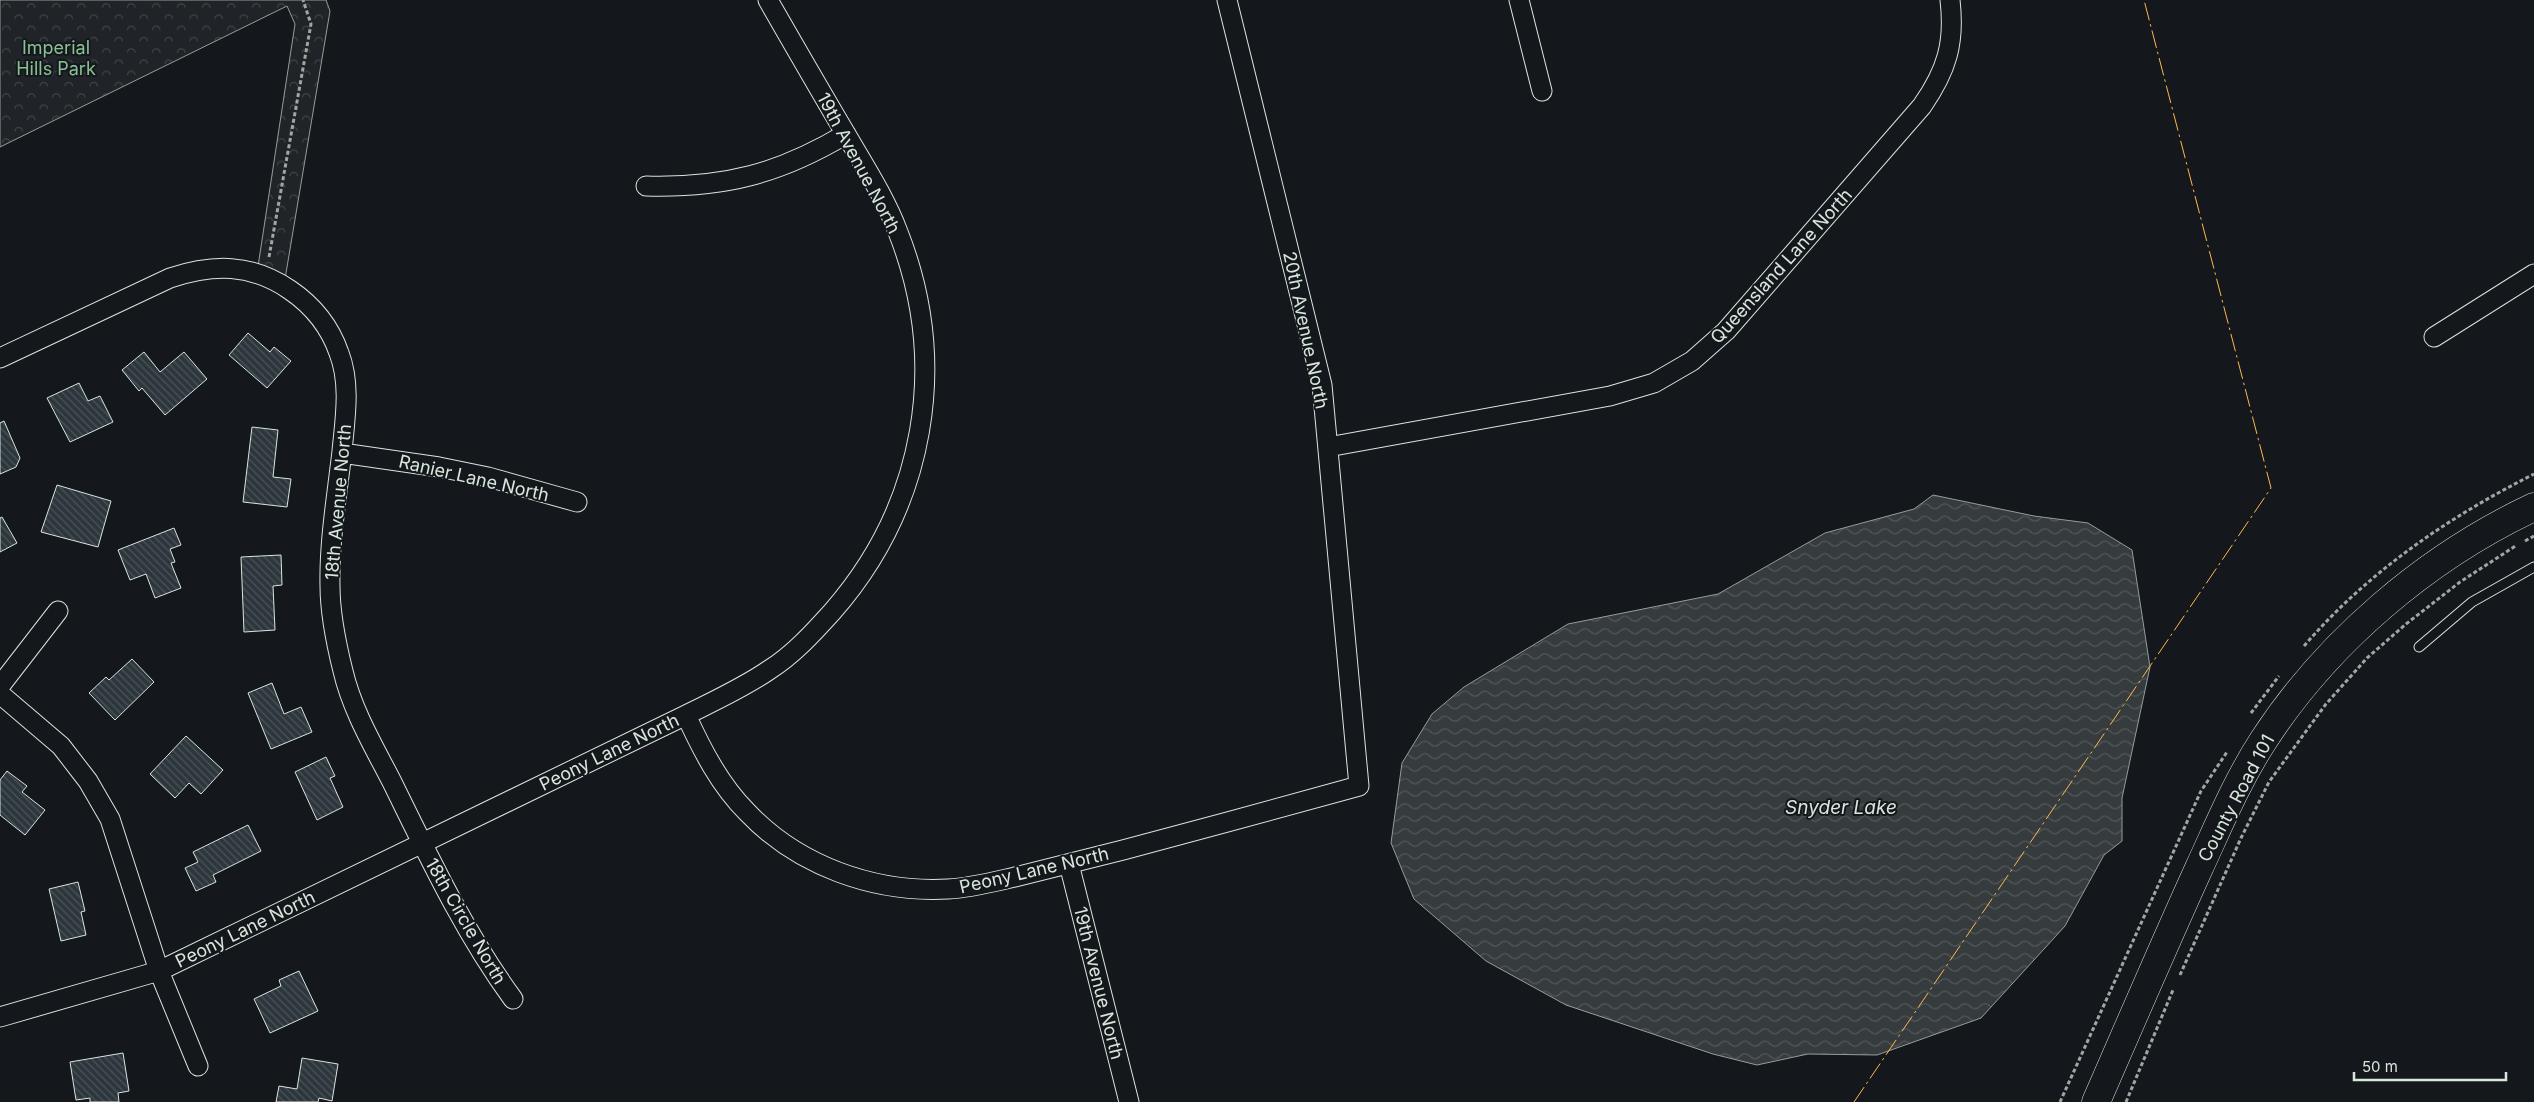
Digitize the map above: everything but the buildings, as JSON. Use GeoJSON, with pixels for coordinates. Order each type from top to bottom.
{"type":"FeatureCollection","features":[{"type":"Feature","properties":{"kind":"main road","name":"County Road 101"},"geometry":{"type":"LineString","coordinates":[[2096,1102],[2176,917],[2228,806],[2262,742],[2309,681],[2347,639],[2391,600],[2458,549],[2508,519],[2534,507]]}},
{"type":"Feature","properties":{"kind":"street","name":"19th Avenue North"},"geometry":{"type":"LineString","coordinates":[[686,716],[770,670],[812,635],[848,594],[879,548],[902,499],[917,446],[924,391],[921,310],[898,231],[846,134],[768,0]]}},
{"type":"Feature","properties":{"kind":"street","name":"20th Avenue North"},"geometry":{"type":"LineString","coordinates":[[1227,0],[1322,385],[1359,786]]}},
{"type":"Feature","properties":{"kind":"street"},"geometry":{"type":"LineString","coordinates":[[1519,0],[1542,91]]}},
{"type":"Feature","properties":{"kind":"street","name":"Queensland Lane North"},"geometry":{"type":"LineString","coordinates":[[1328,447],[1610,396],[1654,383],[1692,361],[1726,331],[1922,106],[1938,83],[1948,58],[1953,30],[1950,0]]}},
{"type":"Feature","properties":{"kind":"street"},"geometry":{"type":"LineString","coordinates":[[646,186],[688,187],[734,181],[780,167],[846,134]]}},
{"type":"Feature","properties":{"kind":"street","name":"18th Avenue North"},"geometry":{"type":"LineString","coordinates":[[0,358],[170,278],[198,269],[228,267],[266,276],[308,302],[326,326],[340,353],[345,382],[346,412],[330,578],[334,631],[343,674],[359,716],[421,842]]}},
{"type":"Feature","properties":{"kind":"street"},"geometry":{"type":"LineString","coordinates":[[2434,337],[2534,274]]}},
{"type":"Feature","properties":{"kind":"street","name":"Ranier Lane North"},"geometry":{"type":"LineString","coordinates":[[342,453],[439,467],[488,477],[577,502]]}},
{"type":"Feature","properties":{"kind":"street"},"geometry":{"type":"LineString","coordinates":[[0,686],[58,611]]}},
{"type":"Feature","properties":{"kind":"street"},"geometry":{"type":"LineString","coordinates":[[0,694],[61,746],[88,781],[110,820],[159,971],[198,1066]]}},
{"type":"Feature","properties":{"kind":"street","name":"Peony Lane North"},"geometry":{"type":"LineString","coordinates":[[0,1017],[159,971],[421,842],[686,716],[719,778],[746,812],[780,842],[818,864],[859,879],[903,889],[948,889],[1069,864],[1359,786]]}},
{"type":"Feature","properties":{"kind":"street","name":"18th Circle North"},"geometry":{"type":"LineString","coordinates":[[421,842],[486,962],[513,999]]}},
{"type":"Feature","properties":{"kind":"street","name":"19th Avenue North"},"geometry":{"type":"LineString","coordinates":[[1069,864],[1129,1102]]}},
{"type":"Feature","properties":{"kind":"lane"},"geometry":{"type":"LineString","coordinates":[[2419,647],[2472,602],[2534,567]]}},
{"type":"Feature","properties":{"kind":"path"},"geometry":{"type":"LineString","coordinates":[[266,276],[311,24],[303,0]]}},
{"type":"Feature","properties":{"kind":"path"},"geometry":{"type":"LineString","coordinates":[[2178,979],[2241,838],[2269,782],[2326,704],[2367,658],[2406,624],[2460,582],[2534,536]]}},
{"type":"Feature","properties":{"kind":"path"},"geometry":{"type":"LineString","coordinates":[[2126,1102],[2174,988]]}},
{"type":"Feature","properties":{"kind":"green space","name":"Imperial Hills Park"},"geometry":{"type":"Polygon","coordinates":[[[0,0],[326,0],[330,11],[284,285],[257,273],[295,24],[287,6],[0,147],[0,0]]]}},
{"type":"Feature","properties":{"kind":"water","name":"Snyder Lake"},"geometry":{"type":"Polygon","coordinates":[[[1933,495],[2034,516],[2088,523],[2132,550],[2150,667],[2122,798],[2122,841],[2104,855],[2065,926],[1981,1018],[1877,1055],[1808,1054],[1757,1065],[1713,1054],[1566,1005],[1486,961],[1414,899],[1391,843],[1402,763],[1432,714],[1464,687],[1568,624],[1718,594],[1825,533],[1914,509],[1933,495]]]}},
{"type":"Feature","properties":{"kind":"power"},"geometry":{"type":"LineString","coordinates":[[1854,1102],[2271,488],[2144,0]]}}]}
